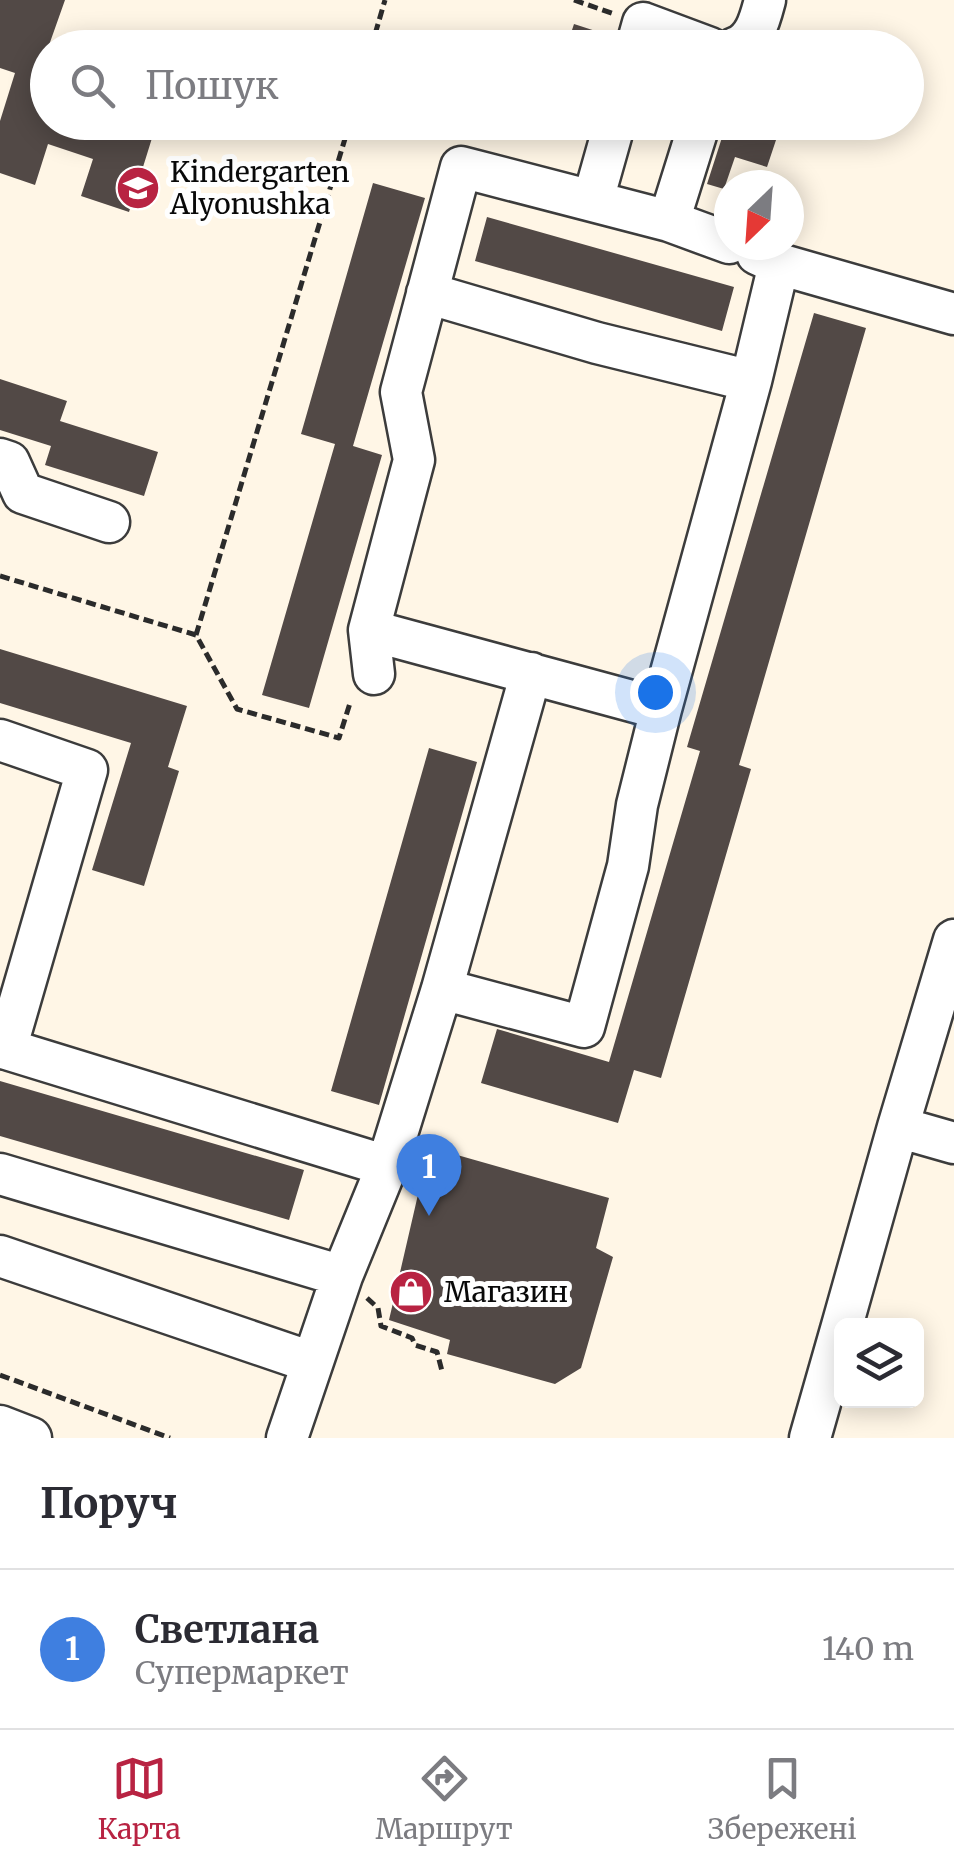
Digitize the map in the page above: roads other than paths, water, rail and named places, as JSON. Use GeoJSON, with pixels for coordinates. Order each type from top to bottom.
{"type":"FeatureCollection","features":[{"type":"Feature","properties":{"kind":"street"},"geometry":{"type":"LineString","coordinates":[[754,30],[765,0]]}},
{"type":"Feature","properties":{"kind":"street"},"geometry":{"type":"LineString","coordinates":[[594,200],[610,140]]}},
{"type":"Feature","properties":{"kind":"street"},"geometry":{"type":"LineString","coordinates":[[669,221],[694,140]]}},
{"type":"Feature","properties":{"kind":"street"},"geometry":{"type":"LineString","coordinates":[[362,689],[369,630],[414,460],[401,392],[462,167],[669,221],[714,238]]}},
{"type":"Feature","properties":{"kind":"street"},"geometry":{"type":"LineString","coordinates":[[769,260],[954,314]]}},
{"type":"Feature","properties":{"kind":"street"},"geometry":{"type":"LineString","coordinates":[[442,989],[584,1027],[628,866],[637,804],[661,709],[779,264]]}},
{"type":"Feature","properties":{"kind":"street"},"geometry":{"type":"LineString","coordinates":[[427,293],[596,343],[750,381]]}},
{"type":"Feature","properties":{"kind":"street"},"geometry":{"type":"LineString","coordinates":[[0,459],[9,462],[23,494],[109,522]]}},
{"type":"Feature","properties":{"kind":"street"},"geometry":{"type":"LineString","coordinates":[[369,630],[661,709]]}},
{"type":"Feature","properties":{"kind":"street"},"geometry":{"type":"LineString","coordinates":[[287,1438],[342,1276],[387,1166],[442,989],[531,672]]}},
{"type":"Feature","properties":{"kind":"street"},"geometry":{"type":"LineString","coordinates":[[0,740],[87,770],[3,1048],[387,1166]]}},
{"type":"Feature","properties":{"kind":"street"},"geometry":{"type":"LineString","coordinates":[[844,1318],[954,940]]}},
{"type":"Feature","properties":{"kind":"street"},"geometry":{"type":"LineString","coordinates":[[898,1127],[954,1142]]}},
{"type":"Feature","properties":{"kind":"street"},"geometry":{"type":"LineString","coordinates":[[0,1174],[342,1276]]}},
{"type":"Feature","properties":{"kind":"street"},"geometry":{"type":"LineString","coordinates":[[0,1256],[311,1362]]}},
{"type":"Feature","properties":{"kind":"street"},"geometry":{"type":"LineString","coordinates":[[810,1438],[834,1354]]}},
{"type":"Feature","properties":{"kind":"street"},"geometry":{"type":"LineString","coordinates":[[0,1426],[31,1438]]}},
{"type":"Feature","properties":{"kind":"place","name":"Kindergarten Alyonushka"},"geometry":{"type":"Point","coordinates":[138,188]}},
{"type":"Feature","properties":{"kind":"place","name":"Светлана"},"geometry":{"type":"Point","coordinates":[429,1216]}},
{"type":"Feature","properties":{"kind":"place","name":"Магазин"},"geometry":{"type":"Point","coordinates":[411,1292]}}]}
